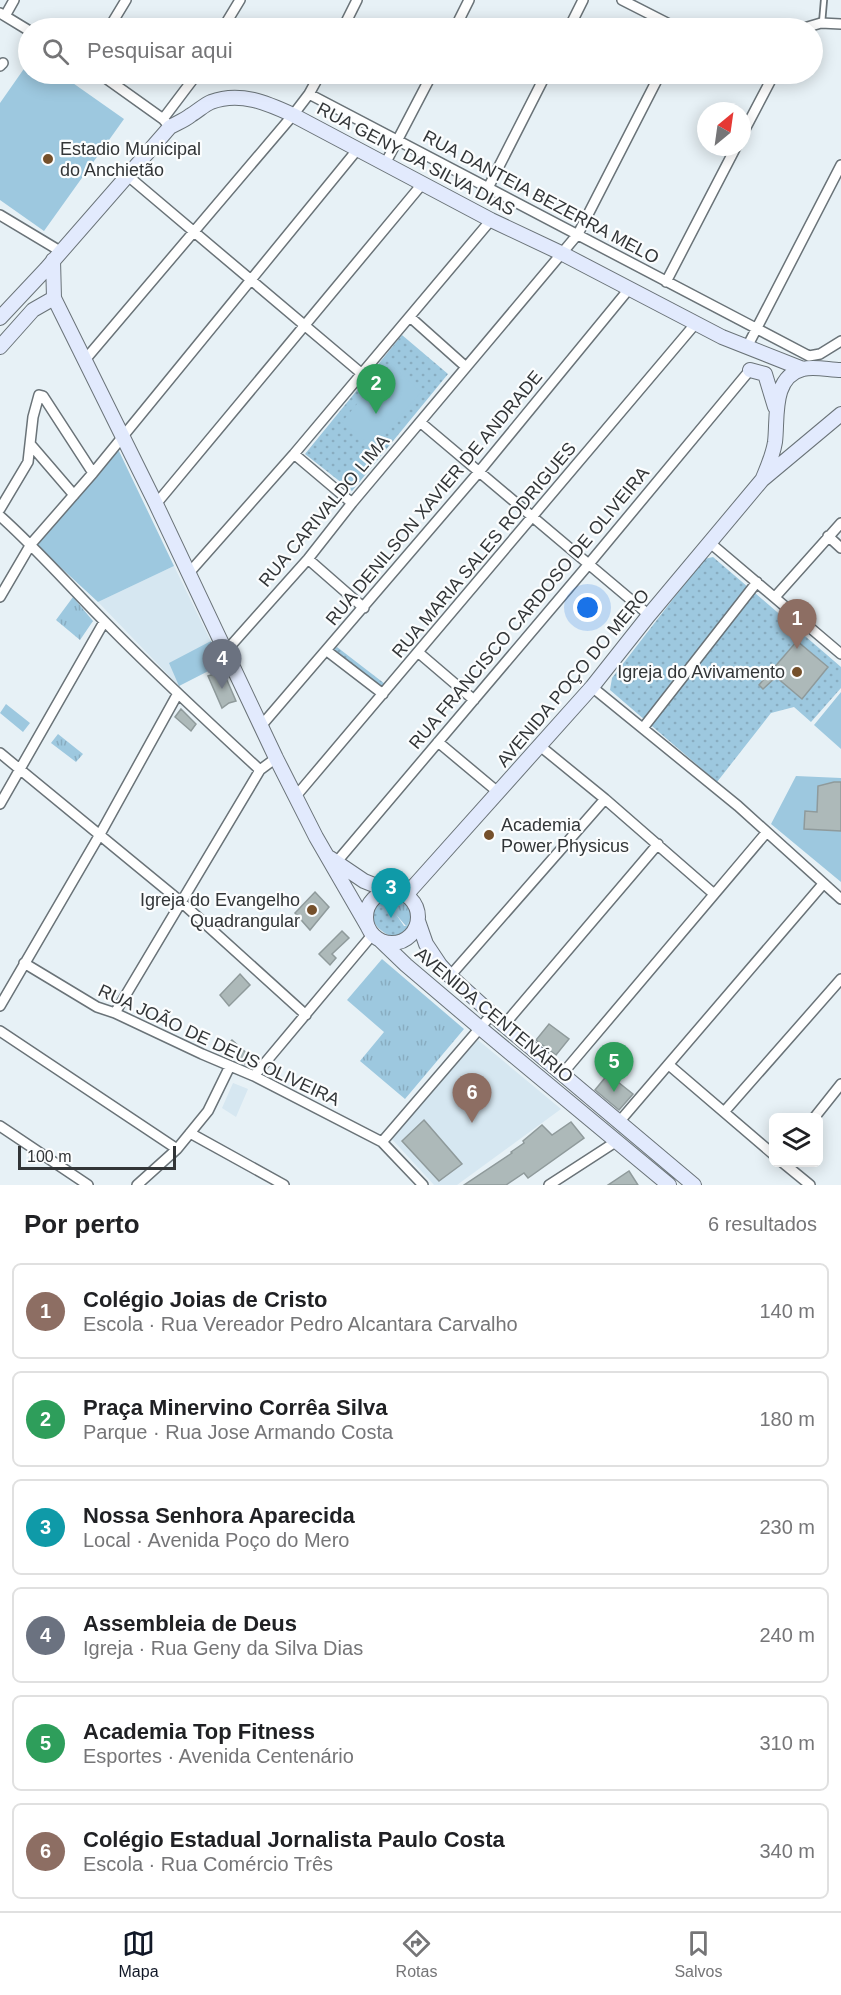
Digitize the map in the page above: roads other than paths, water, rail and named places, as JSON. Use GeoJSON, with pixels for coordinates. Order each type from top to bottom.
{"type":"FeatureCollection","features":[{"type":"Feature","properties":{"kind":"main road","name":"RUA GENY DA SILVA DIAS"},"geometry":{"type":"LineString","coordinates":[[0,318],[128,176],[167,123],[189,117],[209,103],[225,98],[260,100],[696,323],[747,347],[806,362]]}},
{"type":"Feature","properties":{"kind":"main road"},"geometry":{"type":"LineString","coordinates":[[57,255],[54,298],[296,796],[332,861],[373,934],[396,943],[404,940],[416,929],[418,921],[416,905],[406,895],[364,881],[332,861]]}},
{"type":"Feature","properties":{"kind":"main road"},"geometry":{"type":"LineString","coordinates":[[0,347],[33,310],[54,298]]}},
{"type":"Feature","properties":{"kind":"main road"},"geometry":{"type":"LineString","coordinates":[[806,362],[841,370]]}},
{"type":"Feature","properties":{"kind":"main road","name":"AVENIDA POÇO DO MERO"},"geometry":{"type":"LineString","coordinates":[[762,480],[774,449],[776,412],[781,387],[806,362]]}},
{"type":"Feature","properties":{"kind":"main road"},"geometry":{"type":"LineString","coordinates":[[750,370],[765,374],[776,412]]}},
{"type":"Feature","properties":{"kind":"main road","name":"AVENIDA POÇO DO MERO"},"geometry":{"type":"LineString","coordinates":[[406,895],[592,687],[762,480],[841,414]]}},
{"type":"Feature","properties":{"kind":"main road"},"geometry":{"type":"LineString","coordinates":[[373,934],[366,911],[374,897],[389,891]]}},
{"type":"Feature","properties":{"kind":"main road","name":"AVENIDA CENTENÁRIO"},"geometry":{"type":"LineString","coordinates":[[418,921],[426,944],[450,976],[504,1025],[694,1185]]}},
{"type":"Feature","properties":{"kind":"main road","name":"AVENIDA CENTENÁRIO"},"geometry":{"type":"LineString","coordinates":[[373,934],[479,1028],[669,1185]]}},
{"type":"Feature","properties":{"kind":"main road"},"geometry":{"type":"LineString","coordinates":[[559,1093],[566,1077]]}},
{"type":"Feature","properties":{"kind":"street"},"geometry":{"type":"LineString","coordinates":[[14,0],[3,15],[18,24]]}},
{"type":"Feature","properties":{"kind":"street"},"geometry":{"type":"LineString","coordinates":[[115,18],[126,0]]}},
{"type":"Feature","properties":{"kind":"street"},"geometry":{"type":"LineString","coordinates":[[229,18],[240,0]]}},
{"type":"Feature","properties":{"kind":"street"},"geometry":{"type":"LineString","coordinates":[[348,18],[357,0]]}},
{"type":"Feature","properties":{"kind":"street"},"geometry":{"type":"LineString","coordinates":[[459,18],[469,0]]}},
{"type":"Feature","properties":{"kind":"street"},"geometry":{"type":"LineString","coordinates":[[574,18],[583,0]]}},
{"type":"Feature","properties":{"kind":"street"},"geometry":{"type":"LineString","coordinates":[[622,0],[657,18]]}},
{"type":"Feature","properties":{"kind":"street"},"geometry":{"type":"LineString","coordinates":[[823,23],[841,24]]}},
{"type":"Feature","properties":{"kind":"street"},"geometry":{"type":"LineString","coordinates":[[114,84],[167,123],[190,84]]}},
{"type":"Feature","properties":{"kind":"street"},"geometry":{"type":"LineString","coordinates":[[84,361],[293,115],[314,84]]}},
{"type":"Feature","properties":{"kind":"street"},"geometry":{"type":"LineString","coordinates":[[385,164],[427,84]]}},
{"type":"Feature","properties":{"kind":"street"},"geometry":{"type":"LineString","coordinates":[[488,188],[541,84]]}},
{"type":"Feature","properties":{"kind":"street","name":"RUA CARIVALDO LIMA"},"geometry":{"type":"LineString","coordinates":[[226,651],[308,559],[352,503],[578,234],[655,84]]}},
{"type":"Feature","properties":{"kind":"street"},"geometry":{"type":"LineString","coordinates":[[751,118],[769,84]]}},
{"type":"Feature","properties":{"kind":"street","name":"RUA DANTEIA BEZERRA MELO"},"geometry":{"type":"LineString","coordinates":[[309,94],[758,328],[806,362]]}},
{"type":"Feature","properties":{"kind":"street"},"geometry":{"type":"LineString","coordinates":[[0,597],[31,544],[93,473],[357,150]]}},
{"type":"Feature","properties":{"kind":"street"},"geometry":{"type":"LineString","coordinates":[[666,282],[731,156]]}},
{"type":"Feature","properties":{"kind":"street"},"geometry":{"type":"LineString","coordinates":[[747,347],[841,165]]}},
{"type":"Feature","properties":{"kind":"street"},"geometry":{"type":"LineString","coordinates":[[128,176],[362,373]]}},
{"type":"Feature","properties":{"kind":"street"},"geometry":{"type":"LineString","coordinates":[[156,504],[423,183]]}},
{"type":"Feature","properties":{"kind":"street"},"geometry":{"type":"LineString","coordinates":[[0,215],[57,255]]}},
{"type":"Feature","properties":{"kind":"street"},"geometry":{"type":"LineString","coordinates":[[188,574],[294,454],[491,220]]}},
{"type":"Feature","properties":{"kind":"street","name":"RUA DENILSON XAVIER DE ANDRADE"},"geometry":{"type":"LineString","coordinates":[[261,726],[478,473],[629,289]]}},
{"type":"Feature","properties":{"kind":"street"},"geometry":{"type":"LineString","coordinates":[[410,317],[466,367]]}},
{"type":"Feature","properties":{"kind":"street","name":"RUA MARIA SALES RODRIGUES"},"geometry":{"type":"LineString","coordinates":[[296,796],[696,323]]}},
{"type":"Feature","properties":{"kind":"street"},"geometry":{"type":"LineString","coordinates":[[806,362],[841,341]]}},
{"type":"Feature","properties":{"kind":"street","name":"RUA FRANCISCO CARDOSO DE OLIVEIRA"},"geometry":{"type":"LineString","coordinates":[[332,861],[474,700],[750,370]]}},
{"type":"Feature","properties":{"kind":"street"},"geometry":{"type":"LineString","coordinates":[[0,509],[28,462],[39,395],[43,396],[93,473]]}},
{"type":"Feature","properties":{"kind":"street"},"geometry":{"type":"LineString","coordinates":[[420,423],[649,615]]}},
{"type":"Feature","properties":{"kind":"street"},"geometry":{"type":"LineString","coordinates":[[31,445],[74,495]]}},
{"type":"Feature","properties":{"kind":"street"},"geometry":{"type":"LineString","coordinates":[[294,454],[352,503]]}},
{"type":"Feature","properties":{"kind":"street"},"geometry":{"type":"LineString","coordinates":[[0,516],[31,544],[177,695],[260,770]]}},
{"type":"Feature","properties":{"kind":"street"},"geometry":{"type":"LineString","coordinates":[[775,597],[841,523]]}},
{"type":"Feature","properties":{"kind":"street"},"geometry":{"type":"LineString","coordinates":[[828,536],[841,548]]}},
{"type":"Feature","properties":{"kind":"street"},"geometry":{"type":"LineString","coordinates":[[709,542],[841,654]]}},
{"type":"Feature","properties":{"kind":"street"},"geometry":{"type":"LineString","coordinates":[[308,559],[364,608]]}},
{"type":"Feature","properties":{"kind":"street"},"geometry":{"type":"LineString","coordinates":[[643,728],[756,582]]}},
{"type":"Feature","properties":{"kind":"street"},"geometry":{"type":"LineString","coordinates":[[0,804],[104,622]]}},
{"type":"Feature","properties":{"kind":"street"},"geometry":{"type":"LineString","coordinates":[[327,651],[383,694]]}},
{"type":"Feature","properties":{"kind":"street"},"geometry":{"type":"LineString","coordinates":[[419,653],[474,700]]}},
{"type":"Feature","properties":{"kind":"street"},"geometry":{"type":"LineString","coordinates":[[592,687],[738,806],[841,899]]}},
{"type":"Feature","properties":{"kind":"street"},"geometry":{"type":"LineString","coordinates":[[0,1006],[99,836],[177,695]]}},
{"type":"Feature","properties":{"kind":"street"},"geometry":{"type":"LineString","coordinates":[[438,742],[499,793]]}},
{"type":"Feature","properties":{"kind":"street"},"geometry":{"type":"LineString","coordinates":[[540,746],[605,798],[714,894]]}},
{"type":"Feature","properties":{"kind":"street"},"geometry":{"type":"LineString","coordinates":[[0,753],[180,901],[306,1015]]}},
{"type":"Feature","properties":{"kind":"street"},"geometry":{"type":"LineString","coordinates":[[115,1013],[260,770],[276,758]]}},
{"type":"Feature","properties":{"kind":"street"},"geometry":{"type":"LineString","coordinates":[[450,976],[605,798]]}},
{"type":"Feature","properties":{"kind":"street"},"geometry":{"type":"LineString","coordinates":[[566,1077],[766,833]]}},
{"type":"Feature","properties":{"kind":"street"},"geometry":{"type":"LineString","coordinates":[[504,1025],[658,844]]}},
{"type":"Feature","properties":{"kind":"street"},"geometry":{"type":"LineString","coordinates":[[619,1122],[823,884]]}},
{"type":"Feature","properties":{"kind":"street"},"geometry":{"type":"LineString","coordinates":[[254,1076],[373,934]]}},
{"type":"Feature","properties":{"kind":"street","name":"RUA JOÃO DE DEUS OLIVEIRA"},"geometry":{"type":"LineString","coordinates":[[24,963],[97,1007],[254,1076],[382,1142],[423,1185]]}},
{"type":"Feature","properties":{"kind":"street"},"geometry":{"type":"LineString","coordinates":[[724,1112],[841,979]]}},
{"type":"Feature","properties":{"kind":"street"},"geometry":{"type":"LineString","coordinates":[[382,1142],[492,1014]]}},
{"type":"Feature","properties":{"kind":"street"},"geometry":{"type":"LineString","coordinates":[[0,1031],[177,1149]]}},
{"type":"Feature","properties":{"kind":"street"},"geometry":{"type":"LineString","coordinates":[[669,1065],[769,1151]]}},
{"type":"Feature","properties":{"kind":"street"},"geometry":{"type":"LineString","coordinates":[[137,1185],[190,1134],[213,1104],[230,1066]]}},
{"type":"Feature","properties":{"kind":"street"},"geometry":{"type":"LineString","coordinates":[[818,1113],[841,1084]]}},
{"type":"Feature","properties":{"kind":"street"},"geometry":{"type":"LineString","coordinates":[[0,1126],[88,1185]]}},
{"type":"Feature","properties":{"kind":"street"},"geometry":{"type":"LineString","coordinates":[[190,1134],[269,1182],[284,1185]]}},
{"type":"Feature","properties":{"kind":"street"},"geometry":{"type":"LineString","coordinates":[[549,1185],[561,1182],[617,1141]]}},
{"type":"Feature","properties":{"kind":"street"},"geometry":{"type":"LineString","coordinates":[[788,1167],[810,1185]]}},
{"type":"Feature","properties":{"kind":"lane"},"geometry":{"type":"LineString","coordinates":[[822,18],[824,0]]}},
{"type":"Feature","properties":{"kind":"place","name":"Estadio Municipal do Anchietão"},"geometry":{"type":"Point","coordinates":[48,159]}},
{"type":"Feature","properties":{"kind":"place","name":"Praça Minervino Corrêa Silva"},"geometry":{"type":"Point","coordinates":[376,414]}},
{"type":"Feature","properties":{"kind":"place","name":"Colégio Joias de Cristo"},"geometry":{"type":"Point","coordinates":[797,649]}},
{"type":"Feature","properties":{"kind":"place","name":"Igreja do Avivamento"},"geometry":{"type":"Point","coordinates":[797,672]}},
{"type":"Feature","properties":{"kind":"place","name":"Assembleia de Deus"},"geometry":{"type":"Point","coordinates":[222,689]}},
{"type":"Feature","properties":{"kind":"place","name":"Academia Power Physicus"},"geometry":{"type":"Point","coordinates":[489,835]}},
{"type":"Feature","properties":{"kind":"place","name":"Igreja do Evangelho Quadrangular"},"geometry":{"type":"Point","coordinates":[312,910]}},
{"type":"Feature","properties":{"kind":"place","name":"Nossa Senhora Aparecida"},"geometry":{"type":"Point","coordinates":[391,918]}},
{"type":"Feature","properties":{"kind":"place","name":"Academia Top Fitness"},"geometry":{"type":"Point","coordinates":[614,1092]}},
{"type":"Feature","properties":{"kind":"place","name":"Colégio Estadual Jornalista Paulo Costa"},"geometry":{"type":"Point","coordinates":[472,1123]}}]}
